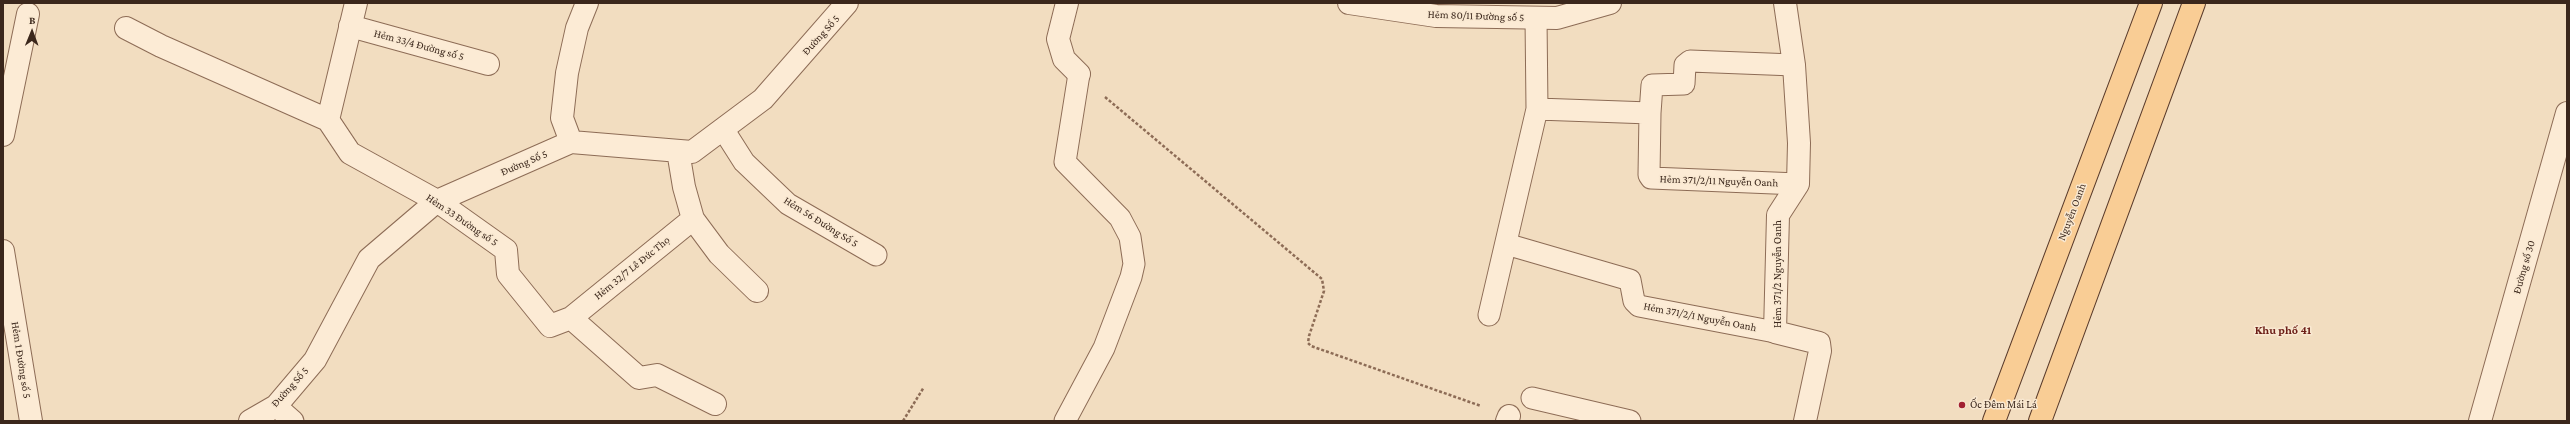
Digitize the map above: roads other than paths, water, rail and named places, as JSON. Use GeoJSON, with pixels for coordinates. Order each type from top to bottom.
{"type":"FeatureCollection","features":[{"type":"Feature","properties":{"kind":"main road","name":"Nguyễn Oanh"},"geometry":{"type":"LineString","coordinates":[[1994,421],[2151,3]]}},
{"type":"Feature","properties":{"kind":"main road"},"geometry":{"type":"LineString","coordinates":[[2040,421],[2194,3]]}},
{"type":"Feature","properties":{"kind":"street"},"geometry":{"type":"LineString","coordinates":[[126,28],[168,50],[328,120],[356,3]]}},
{"type":"Feature","properties":{"kind":"street"},"geometry":{"type":"LineString","coordinates":[[571,142],[562,118],[567,73],[577,28],[587,3]]}},
{"type":"Feature","properties":{"kind":"street"},"geometry":{"type":"LineString","coordinates":[[1067,3],[1058,39],[1064,59],[1079,74]]}},
{"type":"Feature","properties":{"kind":"street","name":"Hẻm 80/11 Đường số 5"},"geometry":{"type":"LineString","coordinates":[[1348,3],[1436,16],[1536,18],[1557,18],[1610,3]]}},
{"type":"Feature","properties":{"kind":"street"},"geometry":{"type":"LineString","coordinates":[[1785,3],[1794,65],[1799,142],[1798,184]]}},
{"type":"Feature","properties":{"kind":"street","name":"Đường Số 5"},"geometry":{"type":"LineString","coordinates":[[250,421],[276,406],[315,360],[369,259],[437,200],[571,142],[692,152],[763,99],[843,4]]}},
{"type":"Feature","properties":{"kind":"street"},"geometry":{"type":"LineString","coordinates":[[3,135],[28,14]]}},
{"type":"Feature","properties":{"kind":"street","name":"Hẻm 33/4 Đường số 5"},"geometry":{"type":"LineString","coordinates":[[350,26],[488,64]]}},
{"type":"Feature","properties":{"kind":"street","name":"Đường số 30"},"geometry":{"type":"LineString","coordinates":[[2480,421],[2567,113]]}},
{"type":"Feature","properties":{"kind":"street","name":"Hẻm 33 Đường số 5"},"geometry":{"type":"LineString","coordinates":[[328,120],[350,153],[437,200],[506,250],[508,274],[550,326],[571,318]]}},
{"type":"Feature","properties":{"kind":"street"},"geometry":{"type":"LineString","coordinates":[[678,151],[684,187],[693,219],[719,254],[757,291]]}},
{"type":"Feature","properties":{"kind":"street","name":"Hẻm 371/2 Nguyễn Oanh"},"geometry":{"type":"LineString","coordinates":[[1798,184],[1778,215],[1775,332],[1819,343],[1820,351],[1805,421]]}},
{"type":"Feature","properties":{"kind":"street","name":"Hẻm 32/7 Lê Đức Thọ"},"geometry":{"type":"LineString","coordinates":[[571,318],[693,219]]}},
{"type":"Feature","properties":{"kind":"street","name":"Hẻm 1 Đường số 5"},"geometry":{"type":"LineString","coordinates":[[3,251],[31,421]]}},
{"type":"Feature","properties":{"kind":"street"},"geometry":{"type":"LineString","coordinates":[[571,318],[639,378],[657,375],[715,404]]}},
{"type":"Feature","properties":{"kind":"lane"},"geometry":{"type":"LineString","coordinates":[[1489,315],[1537,109],[1536,18]]}},
{"type":"Feature","properties":{"kind":"lane"},"geometry":{"type":"LineString","coordinates":[[1537,109],[1650,114],[1652,85],[1684,84],[1685,65],[1690,61],[1794,65]]}},
{"type":"Feature","properties":{"kind":"lane"},"geometry":{"type":"LineString","coordinates":[[1065,421],[1104,348],[1131,277],[1134,264],[1130,237],[1120,218],[1065,162],[1079,74]]}},
{"type":"Feature","properties":{"kind":"lane","name":"Hẻm 371/2/11 Nguyễn Oanh"},"geometry":{"type":"LineString","coordinates":[[1650,114],[1649,175],[1651,178],[1798,184]]}},
{"type":"Feature","properties":{"kind":"lane","name":"Hẻm 56 Đường Số 5"},"geometry":{"type":"LineString","coordinates":[[723,129],[744,162],[788,204],[876,255]]}},
{"type":"Feature","properties":{"kind":"lane","name":"Hẻm 371/2/1 Nguyễn Oanh"},"geometry":{"type":"LineString","coordinates":[[1506,244],[1630,280],[1634,301],[1639,306],[1775,332]]}},
{"type":"Feature","properties":{"kind":"lane"},"geometry":{"type":"LineString","coordinates":[[1532,398],[1630,421]]}},
{"type":"Feature","properties":{"kind":"lane"},"geometry":{"type":"LineString","coordinates":[[276,406],[293,421]]}},
{"type":"Feature","properties":{"kind":"place","name":"Ốc Đêm Mái Lá"},"geometry":{"type":"Point","coordinates":[1962,405]}},
{"type":"Feature","properties":{"kind":"district","name":"Khu phố 41"},"geometry":{"type":"Point","coordinates":[2283,330]}}]}
